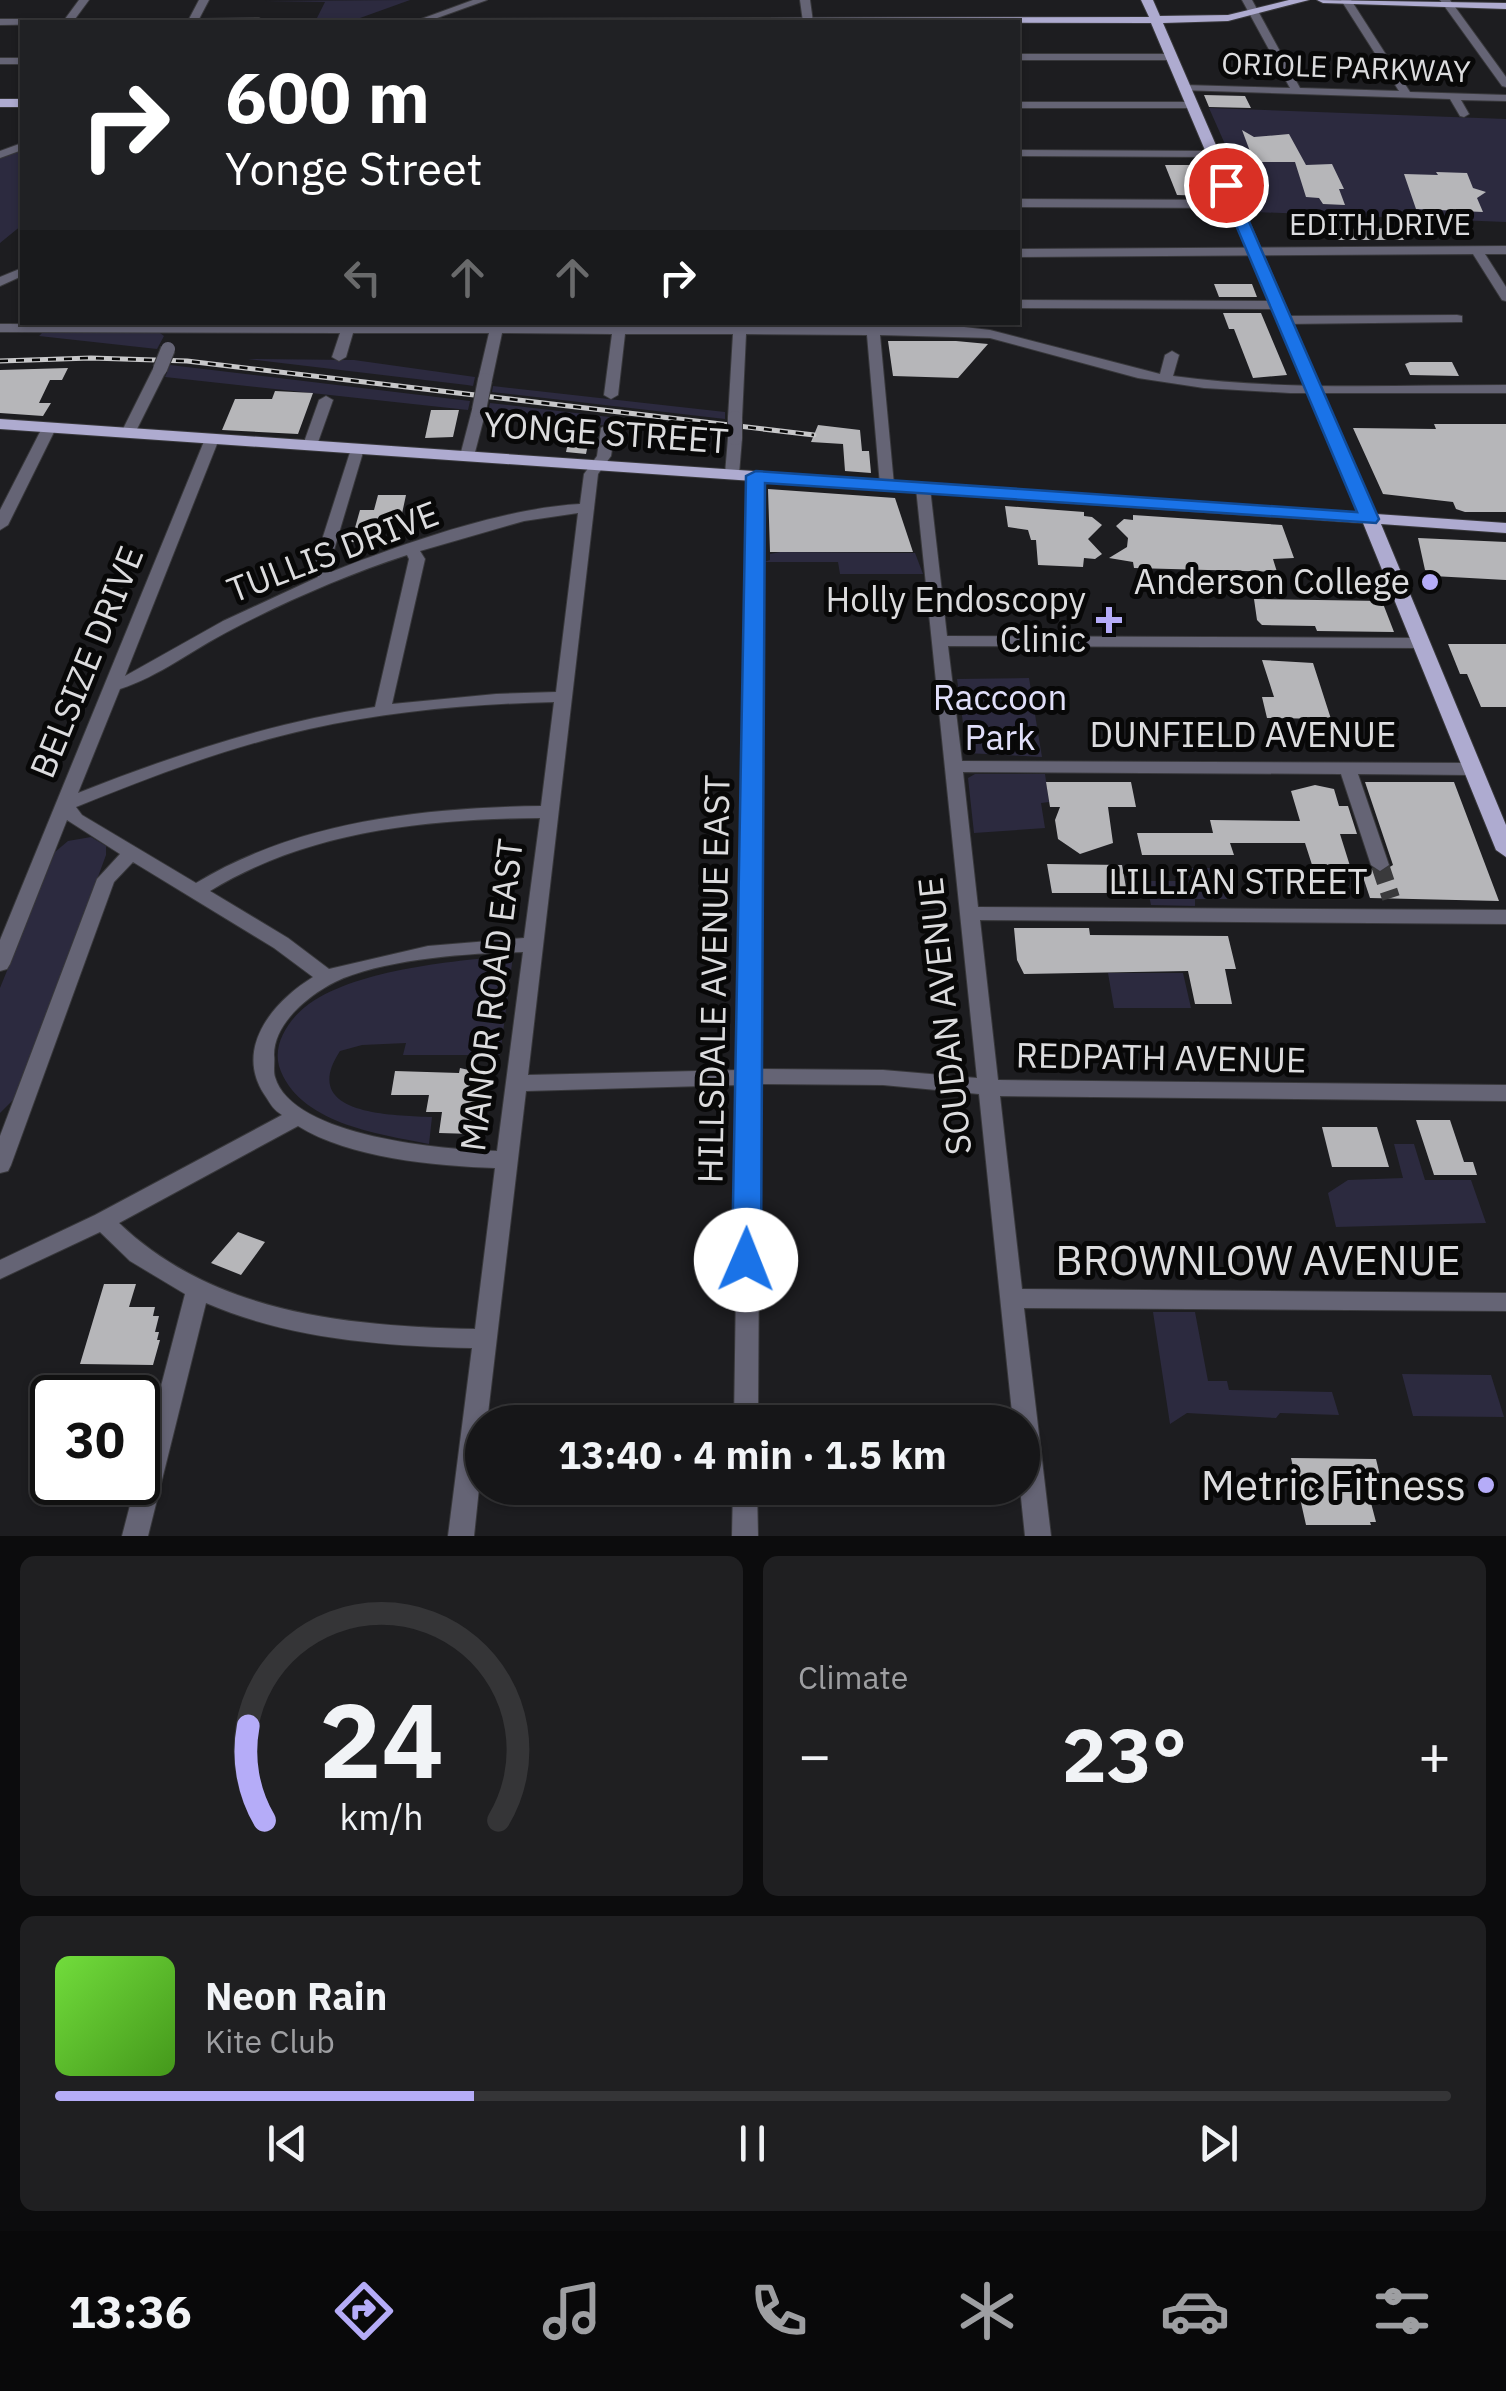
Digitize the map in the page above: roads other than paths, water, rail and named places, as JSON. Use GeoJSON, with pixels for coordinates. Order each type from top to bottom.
{"type":"FeatureCollection","features":[{"type":"Feature","properties":{"kind":"main road"},"geometry":{"type":"LineString","coordinates":[[1147,0],[1314,387],[1506,850]]}},
{"type":"Feature","properties":{"kind":"main road"},"geometry":{"type":"LineString","coordinates":[[1020,20],[1228,18],[1250,6],[1303,0]]}},
{"type":"Feature","properties":{"kind":"main road"},"geometry":{"type":"LineString","coordinates":[[1324,0],[1506,6]]}},
{"type":"Feature","properties":{"kind":"main road","name":"YONGE STREET"},"geometry":{"type":"LineString","coordinates":[[0,424],[1506,528]]}},
{"type":"Feature","properties":{"kind":"street"},"geometry":{"type":"LineString","coordinates":[[424,20],[482,0]]}},
{"type":"Feature","properties":{"kind":"street"},"geometry":{"type":"LineString","coordinates":[[1346,0],[1406,94]]}},
{"type":"Feature","properties":{"kind":"street"},"geometry":{"type":"LineString","coordinates":[[1446,2],[1506,84]]}},
{"type":"Feature","properties":{"kind":"street"},"geometry":{"type":"LineString","coordinates":[[1250,6],[1297,92]]}},
{"type":"Feature","properties":{"kind":"street"},"geometry":{"type":"LineString","coordinates":[[1020,57],[1171,57]]}},
{"type":"Feature","properties":{"kind":"street","name":"ORIOLE PARKWAY"},"geometry":{"type":"LineString","coordinates":[[1020,102],[1161,103],[1297,92],[1506,98]]}},
{"type":"Feature","properties":{"kind":"street"},"geometry":{"type":"LineString","coordinates":[[1453,96],[1464,114]]}},
{"type":"Feature","properties":{"kind":"street"},"geometry":{"type":"LineString","coordinates":[[1020,154],[1213,154]]}},
{"type":"Feature","properties":{"kind":"street"},"geometry":{"type":"LineString","coordinates":[[1020,204],[1234,204]]}},
{"type":"Feature","properties":{"kind":"street"},"geometry":{"type":"LineString","coordinates":[[1476,250],[1506,297]]}},
{"type":"Feature","properties":{"kind":"street","name":"EDITH DRIVE"},"geometry":{"type":"LineString","coordinates":[[1020,253],[1506,250]]}},
{"type":"Feature","properties":{"kind":"street"},"geometry":{"type":"LineString","coordinates":[[1020,304],[1457,319]]}},
{"type":"Feature","properties":{"kind":"street"},"geometry":{"type":"LineString","coordinates":[[128,433],[178,326]]}},
{"type":"Feature","properties":{"kind":"street"},"geometry":{"type":"LineString","coordinates":[[0,328],[435,326],[618,330],[739,326],[873,331],[973,327],[1119,370],[1166,379],[1314,387],[1506,389]]}},
{"type":"Feature","properties":{"kind":"street"},"geometry":{"type":"LineString","coordinates":[[732,474],[739,326]]}},
{"type":"Feature","properties":{"kind":"street"},"geometry":{"type":"LineString","coordinates":[[339,357],[348,329]]}},
{"type":"Feature","properties":{"kind":"street"},"geometry":{"type":"LineString","coordinates":[[468,456],[497,330]]}},
{"type":"Feature","properties":{"kind":"street"},"geometry":{"type":"LineString","coordinates":[[612,395],[618,330]]}},
{"type":"Feature","properties":{"kind":"street"},"geometry":{"type":"LineString","coordinates":[[873,331],[887,485]]}},
{"type":"Feature","properties":{"kind":"street"},"geometry":{"type":"LineString","coordinates":[[1166,379],[1172,355]]}},
{"type":"Feature","properties":{"kind":"street"},"geometry":{"type":"LineString","coordinates":[[310,446],[326,400]]}},
{"type":"Feature","properties":{"kind":"street"},"geometry":{"type":"LineString","coordinates":[[0,525],[49,428]]}},
{"type":"Feature","properties":{"kind":"street","name":"MANOR ROAD EAST"},"geometry":{"type":"LineString","coordinates":[[461,1536],[586,508],[591,474],[604,456],[608,428]]}},
{"type":"Feature","properties":{"kind":"street","name":"BELSIZE DRIVE"},"geometry":{"type":"LineString","coordinates":[[0,964],[212,439]]}},
{"type":"Feature","properties":{"kind":"street"},"geometry":{"type":"LineString","coordinates":[[328,578],[320,571],[357,449]]}},
{"type":"Feature","properties":{"kind":"street","name":"HILLSDALE AVENUE EAST"},"geometry":{"type":"LineString","coordinates":[[746,1405],[756,476]]}},
{"type":"Feature","properties":{"kind":"street","name":"SOUDAN AVENUE"},"geometry":{"type":"LineString","coordinates":[[924,488],[1038,1536]]}},
{"type":"Feature","properties":{"kind":"street","name":"TULLIS DRIVE"},"geometry":{"type":"LineString","coordinates":[[114,685],[136,678],[226,625],[328,578],[411,549],[532,516],[586,508]]}},
{"type":"Feature","properties":{"kind":"street"},"geometry":{"type":"LineString","coordinates":[[383,708],[417,559],[411,549]]}},
{"type":"Feature","properties":{"kind":"street"},"geometry":{"type":"LineString","coordinates":[[940,641],[1421,643]]}},
{"type":"Feature","properties":{"kind":"street"},"geometry":{"type":"LineString","coordinates":[[326,978],[281,943],[76,819],[64,806],[223,744],[383,708],[480,699],[564,697]]}},
{"type":"Feature","properties":{"kind":"street","name":"DUNFIELD AVENUE"},"geometry":{"type":"LineString","coordinates":[[954,766],[1472,769]]}},
{"type":"Feature","properties":{"kind":"street"},"geometry":{"type":"LineString","coordinates":[[1348,769],[1380,865]]}},
{"type":"Feature","properties":{"kind":"street"},"geometry":{"type":"LineString","coordinates":[[196,891],[263,857],[352,832],[466,813],[550,812]]}},
{"type":"Feature","properties":{"kind":"street"},"geometry":{"type":"LineString","coordinates":[[0,1165],[7,1126],[106,878],[131,853]]}},
{"type":"Feature","properties":{"kind":"street","name":"LILLIAN STREET"},"geometry":{"type":"LineString","coordinates":[[970,914],[1394,907],[1506,917]]}},
{"type":"Feature","properties":{"kind":"street"},"geometry":{"type":"LineString","coordinates":[[506,1160],[439,1157],[380,1148],[338,1136],[298,1116],[270,1086],[264,1074],[262,1051],[270,1030],[286,1009],[326,978],[405,954],[532,945]]}},
{"type":"Feature","properties":{"kind":"street","name":"REDPATH AVENUE"},"geometry":{"type":"LineString","coordinates":[[516,1083],[749,1077],[967,1081],[988,1086],[1506,1093]]}},
{"type":"Feature","properties":{"kind":"street"},"geometry":{"type":"LineString","coordinates":[[0,1270],[298,1116]]}},
{"type":"Feature","properties":{"kind":"street"},"geometry":{"type":"LineString","coordinates":[[103,1220],[144,1258],[198,1288],[328,1328],[395,1337],[484,1339]]}},
{"type":"Feature","properties":{"kind":"street"},"geometry":{"type":"LineString","coordinates":[[135,1536],[198,1288]]}},
{"type":"Feature","properties":{"kind":"street","name":"BROWNLOW AVENUE"},"geometry":{"type":"LineString","coordinates":[[1010,1298],[1506,1302]]}},
{"type":"Feature","properties":{"kind":"street"},"geometry":{"type":"LineString","coordinates":[[745,1505],[745,1536]]}},
{"type":"Feature","properties":{"kind":"tunnel"},"geometry":{"type":"LineString","coordinates":[[1380,865],[1391,898]]}},
{"type":"Feature","properties":{"kind":"railway"},"geometry":{"type":"LineString","coordinates":[[0,361],[91,358],[187,361],[814,435]]}},
{"type":"Feature","properties":{"kind":"place","name":"Anderson College"},"geometry":{"type":"Point","coordinates":[1430,582]}},
{"type":"Feature","properties":{"kind":"place","name":"Holly Endoscopy Clinic"},"geometry":{"type":"Point","coordinates":[1109,620]}},
{"type":"Feature","properties":{"kind":"place","name":"Metric Fitness"},"geometry":{"type":"Point","coordinates":[1486,1485]}},
{"type":"Feature","properties":{"kind":"park label","name":"Raccoon Park"},"geometry":{"type":"Point","coordinates":[1000,718]}}]}
